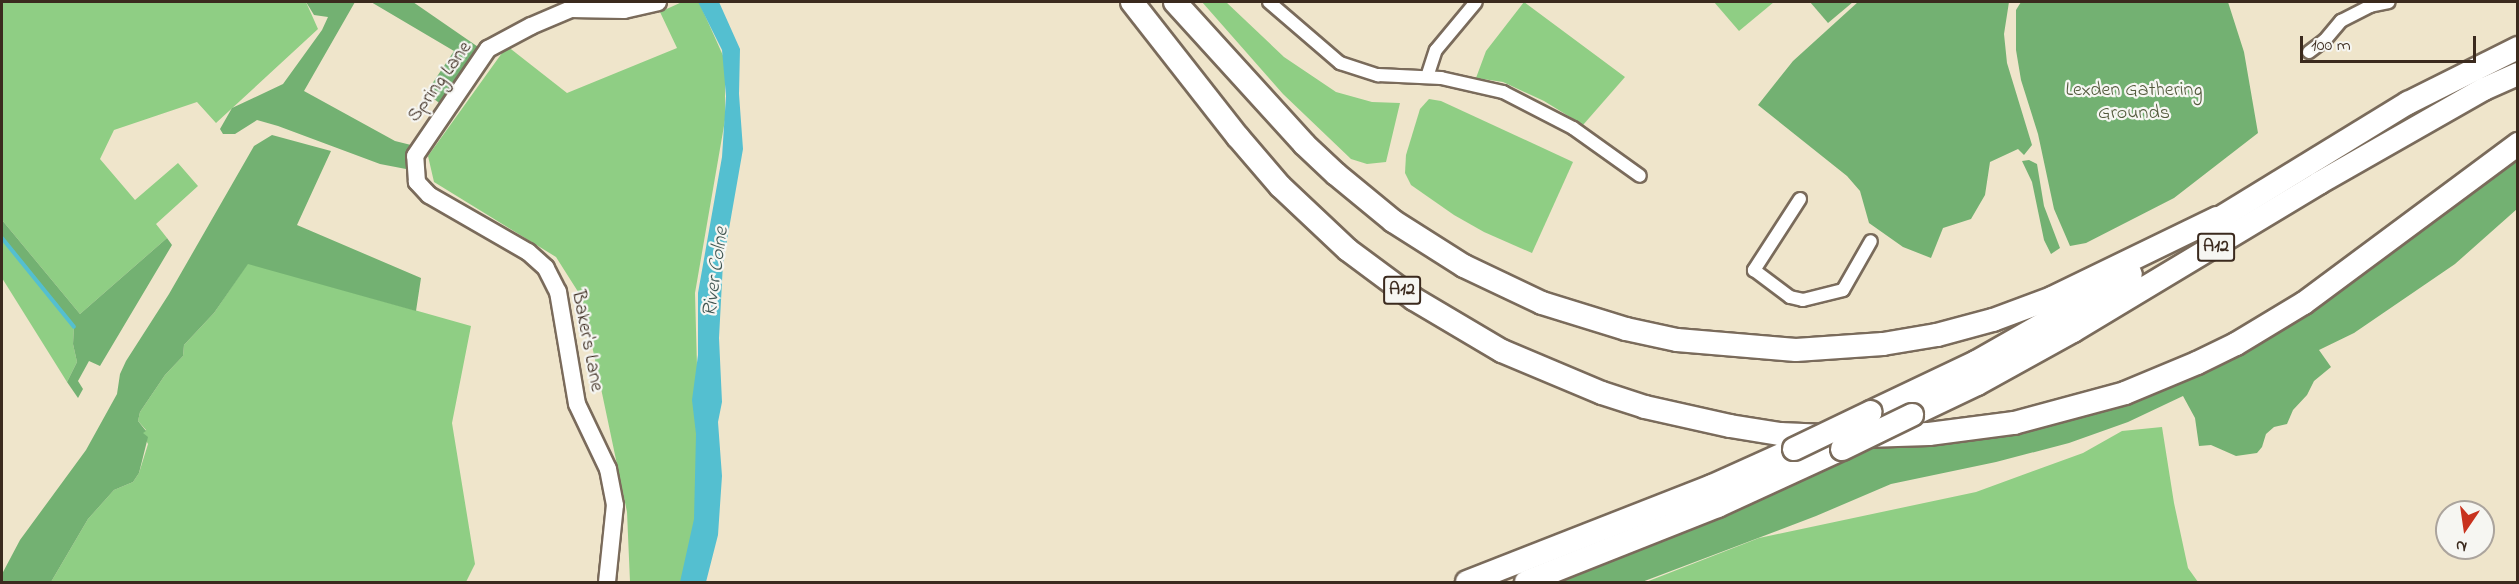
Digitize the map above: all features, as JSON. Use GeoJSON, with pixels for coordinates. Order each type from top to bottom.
{"type":"FeatureCollection","features":[{"type":"Feature","properties":{"kind":"highway","name":"A12"},"geometry":{"type":"LineString","coordinates":[[1132,2],[1238,138],[1280,186],[1348,250],[1414,299],[1502,351],[1602,393],[1688,418],[1780,434],[1929,434],[2014,423],[2086,405],[2168,376],[2236,344],[2304,303],[2517,144]]}},
{"type":"Feature","properties":{"kind":"highway","name":"A12"},"geometry":{"type":"LineString","coordinates":[[1175,2],[1304,144],[1336,174],[1393,220],[1464,266],[1524,295],[1583,317],[1666,338],[1720,346],[1796,351],[1924,338],[1993,320],[2043,302],[2217,218],[2408,103],[2517,48]]}},
{"type":"Feature","properties":{"kind":"highway","name":"A12"},"geometry":{"type":"LineString","coordinates":[[1526,582],[1718,506],[1977,384],[2082,326],[2319,183],[2484,89],[2517,74]]}},
{"type":"Feature","properties":{"kind":"highway","name":"A12"},"geometry":{"type":"LineString","coordinates":[[1467,582],[1712,486],[1976,362],[2187,241],[2217,218]]}},
{"type":"Feature","properties":{"kind":"street","name":"Spring Lane"},"geometry":{"type":"LineString","coordinates":[[414,172],[415,156],[423,141],[488,49],[531,26],[571,9],[624,10],[657,2]]}},
{"type":"Feature","properties":{"kind":"street"},"geometry":{"type":"LineString","coordinates":[[1269,2],[1340,63],[1378,75],[1427,77],[1488,87],[1526,101],[1593,140],[1640,176]]}},
{"type":"Feature","properties":{"kind":"street"},"geometry":{"type":"LineString","coordinates":[[1427,77],[1436,50],[1476,2]]}},
{"type":"Feature","properties":{"kind":"street"},"geometry":{"type":"LineString","coordinates":[[2309,52],[2325,40],[2341,21],[2370,6],[2389,2]]}},
{"type":"Feature","properties":{"kind":"street","name":"Baker's Lane"},"geometry":{"type":"LineString","coordinates":[[414,172],[417,182],[429,195],[528,252],[546,268],[558,292],[577,404],[608,470],[615,505],[607,582]]}},
{"type":"Feature","properties":{"kind":"street"},"geometry":{"type":"LineString","coordinates":[[1800,199],[1754,270],[1790,297],[1803,300],[1843,290],[1871,241]]}},
{"type":"Feature","properties":{"kind":"green space"},"geometry":{"type":"Polygon","coordinates":[[[2,2],[306,2],[318,29],[216,123],[197,102],[114,130],[100,159],[135,200],[178,163],[198,186],[156,224],[167,238],[80,314],[2,220],[2,2]]]}},
{"type":"Feature","properties":{"kind":"green space"},"geometry":{"type":"Polygon","coordinates":[[[306,2],[355,2],[304,91],[395,141],[415,146],[406,169],[380,164],[257,120],[235,134],[223,134],[220,129],[232,108],[283,84],[322,30],[328,17],[314,15],[306,2]]]}},
{"type":"Feature","properties":{"kind":"green space"},"geometry":{"type":"Polygon","coordinates":[[[371,2],[413,2],[484,51],[446,108],[426,93],[454,51],[371,2]]]}},
{"type":"Feature","properties":{"kind":"green space"},"geometry":{"type":"Polygon","coordinates":[[[682,2],[699,2],[725,60],[725,120],[695,293],[701,513],[683,582],[630,582],[627,512],[582,298],[556,257],[434,182],[428,156],[507,46],[567,93],[677,48],[660,12],[682,2]]]}},
{"type":"Feature","properties":{"kind":"green space"},"geometry":{"type":"Polygon","coordinates":[[[1202,2],[1226,2],[1284,57],[1336,92],[1372,102],[1400,103],[1386,162],[1367,164],[1351,159],[1283,94],[1202,2]]]}},
{"type":"Feature","properties":{"kind":"green space"},"geometry":{"type":"Polygon","coordinates":[[[1524,2],[1625,77],[1583,125],[1544,101],[1503,82],[1476,78],[1486,51],[1524,2]]]}},
{"type":"Feature","properties":{"kind":"green space"},"geometry":{"type":"Polygon","coordinates":[[[1714,2],[1774,2],[1739,31],[1714,2]]]}},
{"type":"Feature","properties":{"kind":"green space"},"geometry":{"type":"Polygon","coordinates":[[[1810,2],[1853,2],[1828,23],[1810,2]]]}},
{"type":"Feature","properties":{"kind":"green space","name":"Lexden Gathering Grounds"},"geometry":{"type":"Polygon","coordinates":[[[1858,2],[2009,2],[2004,34],[2007,63],[2032,145],[2024,155],[2018,149],[1990,162],[1985,195],[1971,219],[1943,228],[1931,258],[1903,247],[1869,223],[1860,191],[1847,176],[1758,105],[1793,61],[1858,2]]]}},
{"type":"Feature","properties":{"kind":"green space","name":"Lexden Gathering Grounds"},"geometry":{"type":"Polygon","coordinates":[[[2021,2],[2228,2],[2244,52],[2258,133],[2174,198],[2086,243],[2070,246],[2054,209],[2038,134],[2021,80],[2016,50],[2016,10],[2021,2]]]}},
{"type":"Feature","properties":{"kind":"green space"},"geometry":{"type":"Polygon","coordinates":[[[1429,99],[1441,101],[1573,162],[1532,253],[1484,232],[1454,215],[1411,185],[1405,173],[1406,155],[1420,109],[1429,99]]]}},
{"type":"Feature","properties":{"kind":"green space"},"geometry":{"type":"Polygon","coordinates":[[[272,135],[331,151],[297,225],[421,278],[416,311],[248,264],[214,313],[184,345],[183,356],[165,375],[140,412],[138,421],[146,431],[143,433],[148,437],[139,473],[133,482],[114,490],[88,519],[51,582],[2,582],[2,574],[20,540],[86,450],[117,394],[120,374],[126,361],[169,294],[254,146],[272,135]]]}},
{"type":"Feature","properties":{"kind":"green space"},"geometry":{"type":"Polygon","coordinates":[[[2517,150],[2517,209],[2455,264],[2354,333],[2319,350],[2331,367],[2314,381],[2307,395],[2293,410],[2287,424],[2274,427],[2266,434],[2262,447],[2257,453],[2236,456],[2211,445],[2199,446],[2195,418],[2183,396],[2128,422],[2069,443],[1996,462],[1891,484],[1816,516],[1642,582],[1546,582],[1864,447],[1930,436],[2177,376],[2517,150]]]}},
{"type":"Feature","properties":{"kind":"green space"},"geometry":{"type":"Polygon","coordinates":[[[2029,160],[2037,164],[2044,206],[2060,248],[2051,254],[2044,240],[2032,182],[2022,161],[2029,160]]]}},
{"type":"Feature","properties":{"kind":"green space"},"geometry":{"type":"Polygon","coordinates":[[[2,220],[80,314],[167,238],[172,245],[100,366],[89,361],[78,381],[83,389],[78,398],[67,382],[77,362],[73,344],[74,327],[2,237],[2,220]]]}},
{"type":"Feature","properties":{"kind":"green space"},"geometry":{"type":"Polygon","coordinates":[[[2,237],[74,327],[73,344],[77,362],[67,382],[2,278],[2,237]]]}},
{"type":"Feature","properties":{"kind":"green space"},"geometry":{"type":"Polygon","coordinates":[[[248,263],[471,326],[452,423],[475,564],[466,582],[51,582],[88,519],[114,490],[133,482],[139,473],[148,444],[142,433],[146,430],[138,421],[140,412],[165,375],[183,356],[184,345],[214,313],[248,263]]]}},
{"type":"Feature","properties":{"kind":"green space"},"geometry":{"type":"Polygon","coordinates":[[[2162,427],[2174,503],[2188,568],[2198,582],[1646,582],[1759,538],[1976,492],[2083,453],[2122,431],[2162,427]]]}},
{"type":"Feature","properties":{"kind":"water","name":"River Colne"},"geometry":{"type":"Polygon","coordinates":[[[698,2],[719,2],[740,49],[739,94],[743,149],[723,263],[719,338],[722,402],[718,422],[722,476],[718,535],[706,582],[680,582],[694,519],[696,434],[692,400],[698,355],[698,293],[722,157],[726,96],[722,50],[698,2]]]}},
{"type":"Feature","properties":{"kind":"waterway"},"geometry":{"type":"LineString","coordinates":[[2,238],[74,327]]}}]}
